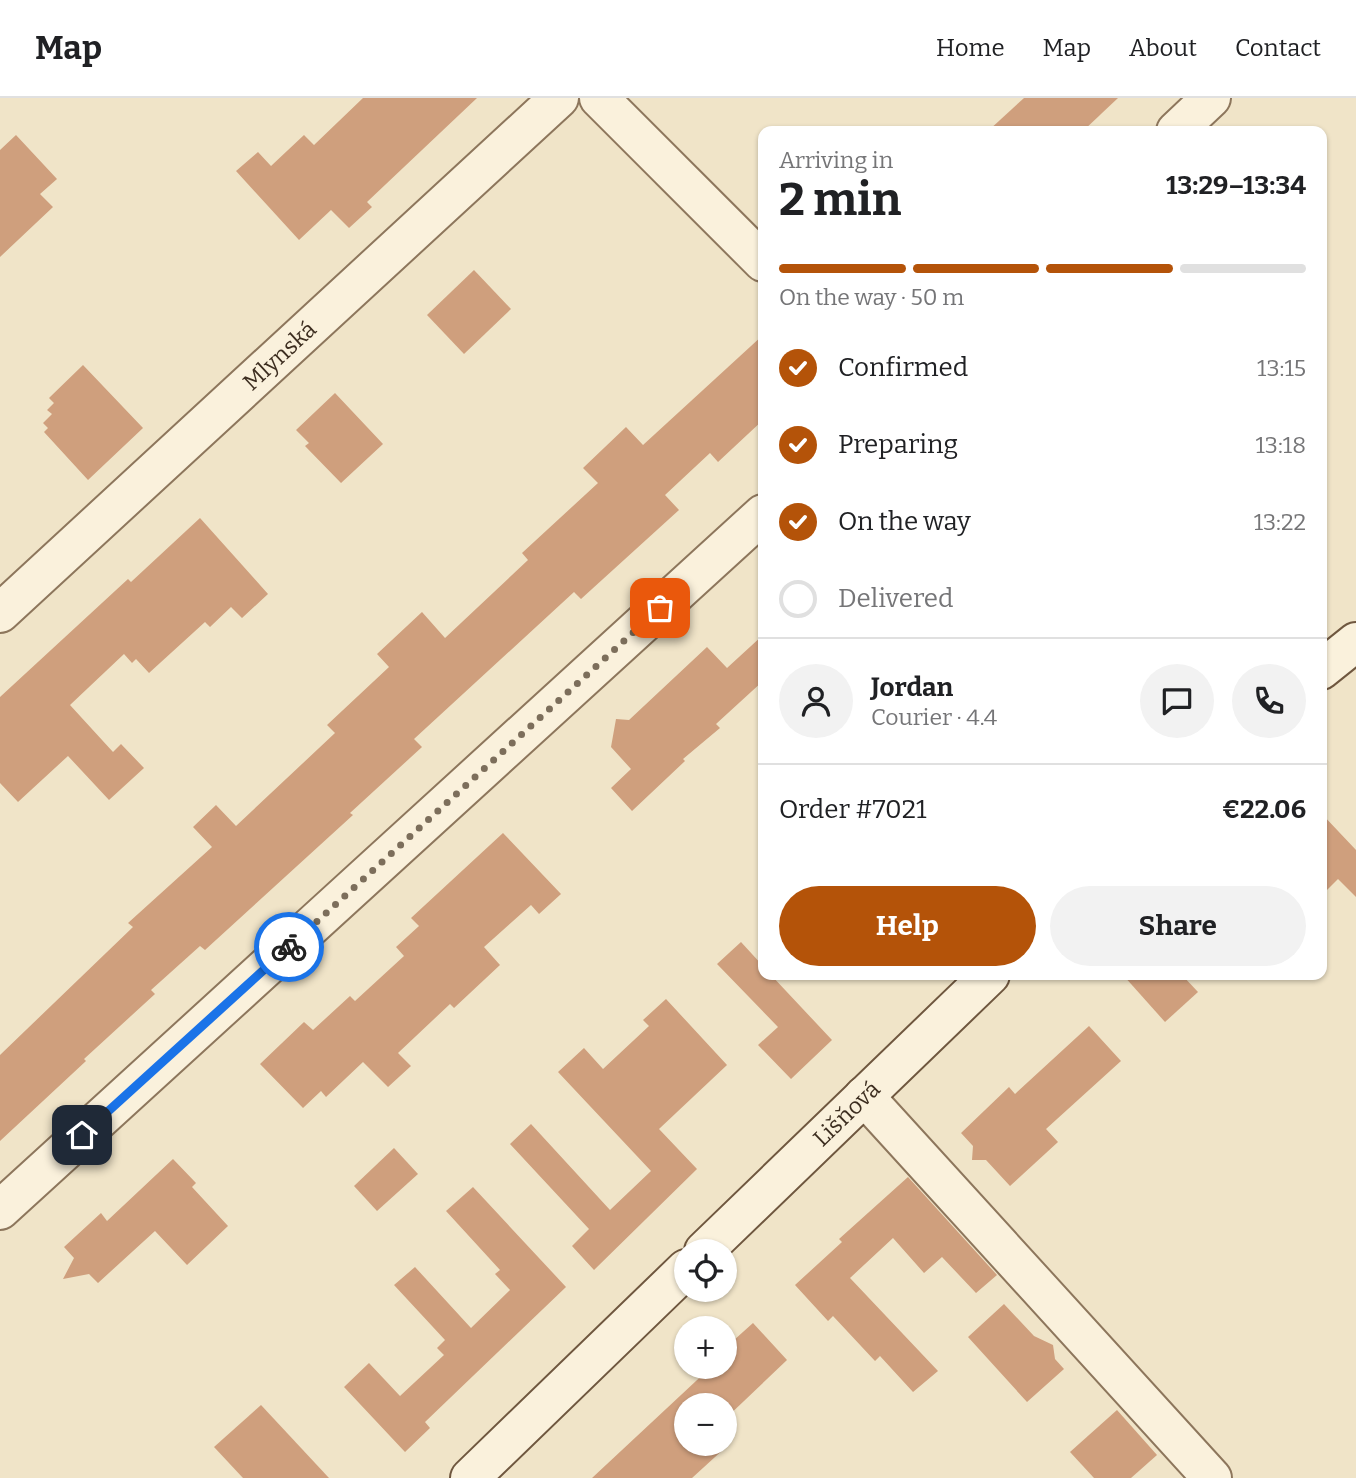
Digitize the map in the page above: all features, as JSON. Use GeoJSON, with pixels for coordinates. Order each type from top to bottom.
{"type":"FeatureCollection","features":[{"type":"Feature","properties":{"kind":"street","name":"Mlynská"},"geometry":{"type":"LineString","coordinates":[[0,613],[559,98]]}},
{"type":"Feature","properties":{"kind":"street"},"geometry":{"type":"LineString","coordinates":[[598,98],[758,257]]}},
{"type":"Feature","properties":{"kind":"street"},"geometry":{"type":"LineString","coordinates":[[1181,126],[1211,98]]}},
{"type":"Feature","properties":{"kind":"street"},"geometry":{"type":"LineString","coordinates":[[0,1210],[758,519]]}},
{"type":"Feature","properties":{"kind":"street"},"geometry":{"type":"LineString","coordinates":[[1327,665],[1356,642]]}},
{"type":"Feature","properties":{"kind":"street","name":"Lišňová"},"geometry":{"type":"LineString","coordinates":[[716,1239],[985,980]]}},
{"type":"Feature","properties":{"kind":"street"},"geometry":{"type":"LineString","coordinates":[[864,1096],[1212,1478]]}},
{"type":"Feature","properties":{"kind":"street"},"geometry":{"type":"LineString","coordinates":[[470,1478],[674,1281]]}},
{"type":"Feature","properties":{"kind":"building"},"geometry":{"type":"Polygon","coordinates":[[[363,98],[477,98],[367,202],[372,207],[349,228],[331,210],[299,240],[236,171],[258,152],[271,166],[304,135],[314,145],[363,98]]]}},
{"type":"Feature","properties":{"kind":"building"},"geometry":{"type":"Polygon","coordinates":[[[1024,98],[1118,98],[1088,126],[993,126],[1024,98]]]}},
{"type":"Feature","properties":{"kind":"building"},"geometry":{"type":"Polygon","coordinates":[[[16,135],[57,179],[40,194],[53,207],[0,257],[0,150],[16,135]]]}},
{"type":"Feature","properties":{"kind":"building"},"geometry":{"type":"Polygon","coordinates":[[[474,270],[511,309],[464,354],[427,315],[474,270]]]}},
{"type":"Feature","properties":{"kind":"building"},"geometry":{"type":"Polygon","coordinates":[[[758,340],[758,425],[718,462],[710,453],[665,495],[679,510],[581,599],[574,592],[414,739],[422,747],[350,813],[353,815],[205,950],[200,946],[151,990],[155,994],[0,1141],[0,1055],[133,927],[128,923],[212,847],[193,827],[216,805],[236,826],[335,733],[327,725],[389,667],[377,654],[422,612],[445,638],[528,560],[522,553],[598,483],[583,468],[626,427],[643,445],[758,340]]]}},
{"type":"Feature","properties":{"kind":"building"},"geometry":{"type":"Polygon","coordinates":[[[83,365],[143,428],[88,480],[44,432],[48,428],[43,423],[52,414],[47,410],[54,403],[49,398],[83,365]]]}},
{"type":"Feature","properties":{"kind":"building"},"geometry":{"type":"Polygon","coordinates":[[[335,393],[383,444],[341,483],[305,446],[309,443],[296,430],[335,393]]]}},
{"type":"Feature","properties":{"kind":"building"},"geometry":{"type":"Polygon","coordinates":[[[200,518],[268,594],[242,618],[231,607],[210,627],[205,622],[149,673],[136,659],[132,663],[124,654],[70,705],[113,752],[121,744],[144,768],[109,800],[68,756],[18,802],[0,783],[0,697],[128,579],[131,582],[200,518]]]}},
{"type":"Feature","properties":{"kind":"building"},"geometry":{"type":"Polygon","coordinates":[[[758,640],[758,686],[716,724],[720,728],[683,759],[685,761],[632,811],[611,788],[631,769],[611,747],[616,719],[629,720],[707,647],[727,668],[758,640]]]}},
{"type":"Feature","properties":{"kind":"building"},"geometry":{"type":"Polygon","coordinates":[[[1327,819],[1356,850],[1356,897],[1338,879],[1327,890],[1327,819]]]}},
{"type":"Feature","properties":{"kind":"building"},"geometry":{"type":"Polygon","coordinates":[[[503,833],[561,894],[539,914],[531,905],[484,947],[500,965],[454,1008],[450,1004],[398,1053],[411,1066],[388,1087],[363,1062],[326,1097],[321,1091],[303,1108],[260,1064],[304,1022],[313,1030],[350,996],[355,1001],[404,956],[396,947],[419,926],[411,918],[503,833]]]}},
{"type":"Feature","properties":{"kind":"building"},"geometry":{"type":"Polygon","coordinates":[[[741,942],[758,961],[758,980],[776,980],[832,1040],[791,1079],[758,1045],[778,1027],[717,964],[741,942]]]}},
{"type":"Feature","properties":{"kind":"building"},"geometry":{"type":"Polygon","coordinates":[[[1127,980],[1187,980],[1198,992],[1165,1022],[1127,980]]]}},
{"type":"Feature","properties":{"kind":"building"},"geometry":{"type":"Polygon","coordinates":[[[666,999],[727,1065],[659,1129],[697,1169],[594,1270],[572,1246],[589,1229],[510,1144],[531,1124],[610,1210],[651,1171],[558,1072],[584,1048],[603,1069],[649,1026],[643,1020],[666,999]]]}},
{"type":"Feature","properties":{"kind":"building"},"geometry":{"type":"Polygon","coordinates":[[[1089,1026],[1121,1061],[1046,1129],[1058,1142],[1010,1186],[986,1160],[972,1160],[973,1146],[961,1133],[1009,1087],[1015,1094],[1089,1026]]]}},
{"type":"Feature","properties":{"kind":"building"},"geometry":{"type":"Polygon","coordinates":[[[394,1148],[418,1174],[377,1211],[354,1186],[394,1148]]]}},
{"type":"Feature","properties":{"kind":"building"},"geometry":{"type":"Polygon","coordinates":[[[173,1159],[196,1183],[192,1187],[228,1226],[187,1265],[155,1231],[98,1283],[89,1274],[63,1279],[74,1258],[64,1247],[101,1213],[107,1221],[173,1159]]]}},
{"type":"Feature","properties":{"kind":"building"},"geometry":{"type":"Polygon","coordinates":[[[908,1177],[997,1275],[976,1293],[942,1257],[924,1273],[893,1238],[850,1278],[938,1371],[913,1392],[880,1356],[875,1361],[833,1316],[828,1321],[795,1285],[842,1242],[839,1239],[908,1177]]]}},
{"type":"Feature","properties":{"kind":"building"},"geometry":{"type":"Polygon","coordinates":[[[473,1187],[566,1287],[425,1422],[430,1428],[405,1452],[344,1387],[369,1363],[400,1396],[444,1355],[437,1348],[445,1340],[394,1285],[415,1267],[471,1328],[510,1290],[495,1274],[500,1270],[446,1211],[473,1187]]]}},
{"type":"Feature","properties":{"kind":"building"},"geometry":{"type":"Polygon","coordinates":[[[1004,1304],[1034,1336],[1053,1345],[1055,1359],[1064,1369],[1027,1402],[968,1337],[1004,1304]]]}},
{"type":"Feature","properties":{"kind":"building"},"geometry":{"type":"Polygon","coordinates":[[[753,1323],[787,1360],[737,1408],[737,1393],[683,1393],[698,1379],[737,1379],[737,1337],[753,1323]]]}},
{"type":"Feature","properties":{"kind":"building"},"geometry":{"type":"Polygon","coordinates":[[[674,1402],[674,1456],[716,1456],[692,1478],[592,1478],[674,1402]]]}},
{"type":"Feature","properties":{"kind":"building"},"geometry":{"type":"Polygon","coordinates":[[[261,1405],[329,1478],[243,1478],[214,1447],[261,1405]]]}},
{"type":"Feature","properties":{"kind":"building"},"geometry":{"type":"Polygon","coordinates":[[[1117,1410],[1157,1455],[1131,1478],[1094,1478],[1070,1452],[1117,1410]]]}},
{"type":"Feature","properties":{"kind":"way so far"},"geometry":{"type":"LineString","coordinates":[[289,947],[660,608]]}},
{"type":"Feature","properties":{"kind":"route"},"geometry":{"type":"LineString","coordinates":[[82,1135],[289,947]]}}]}
